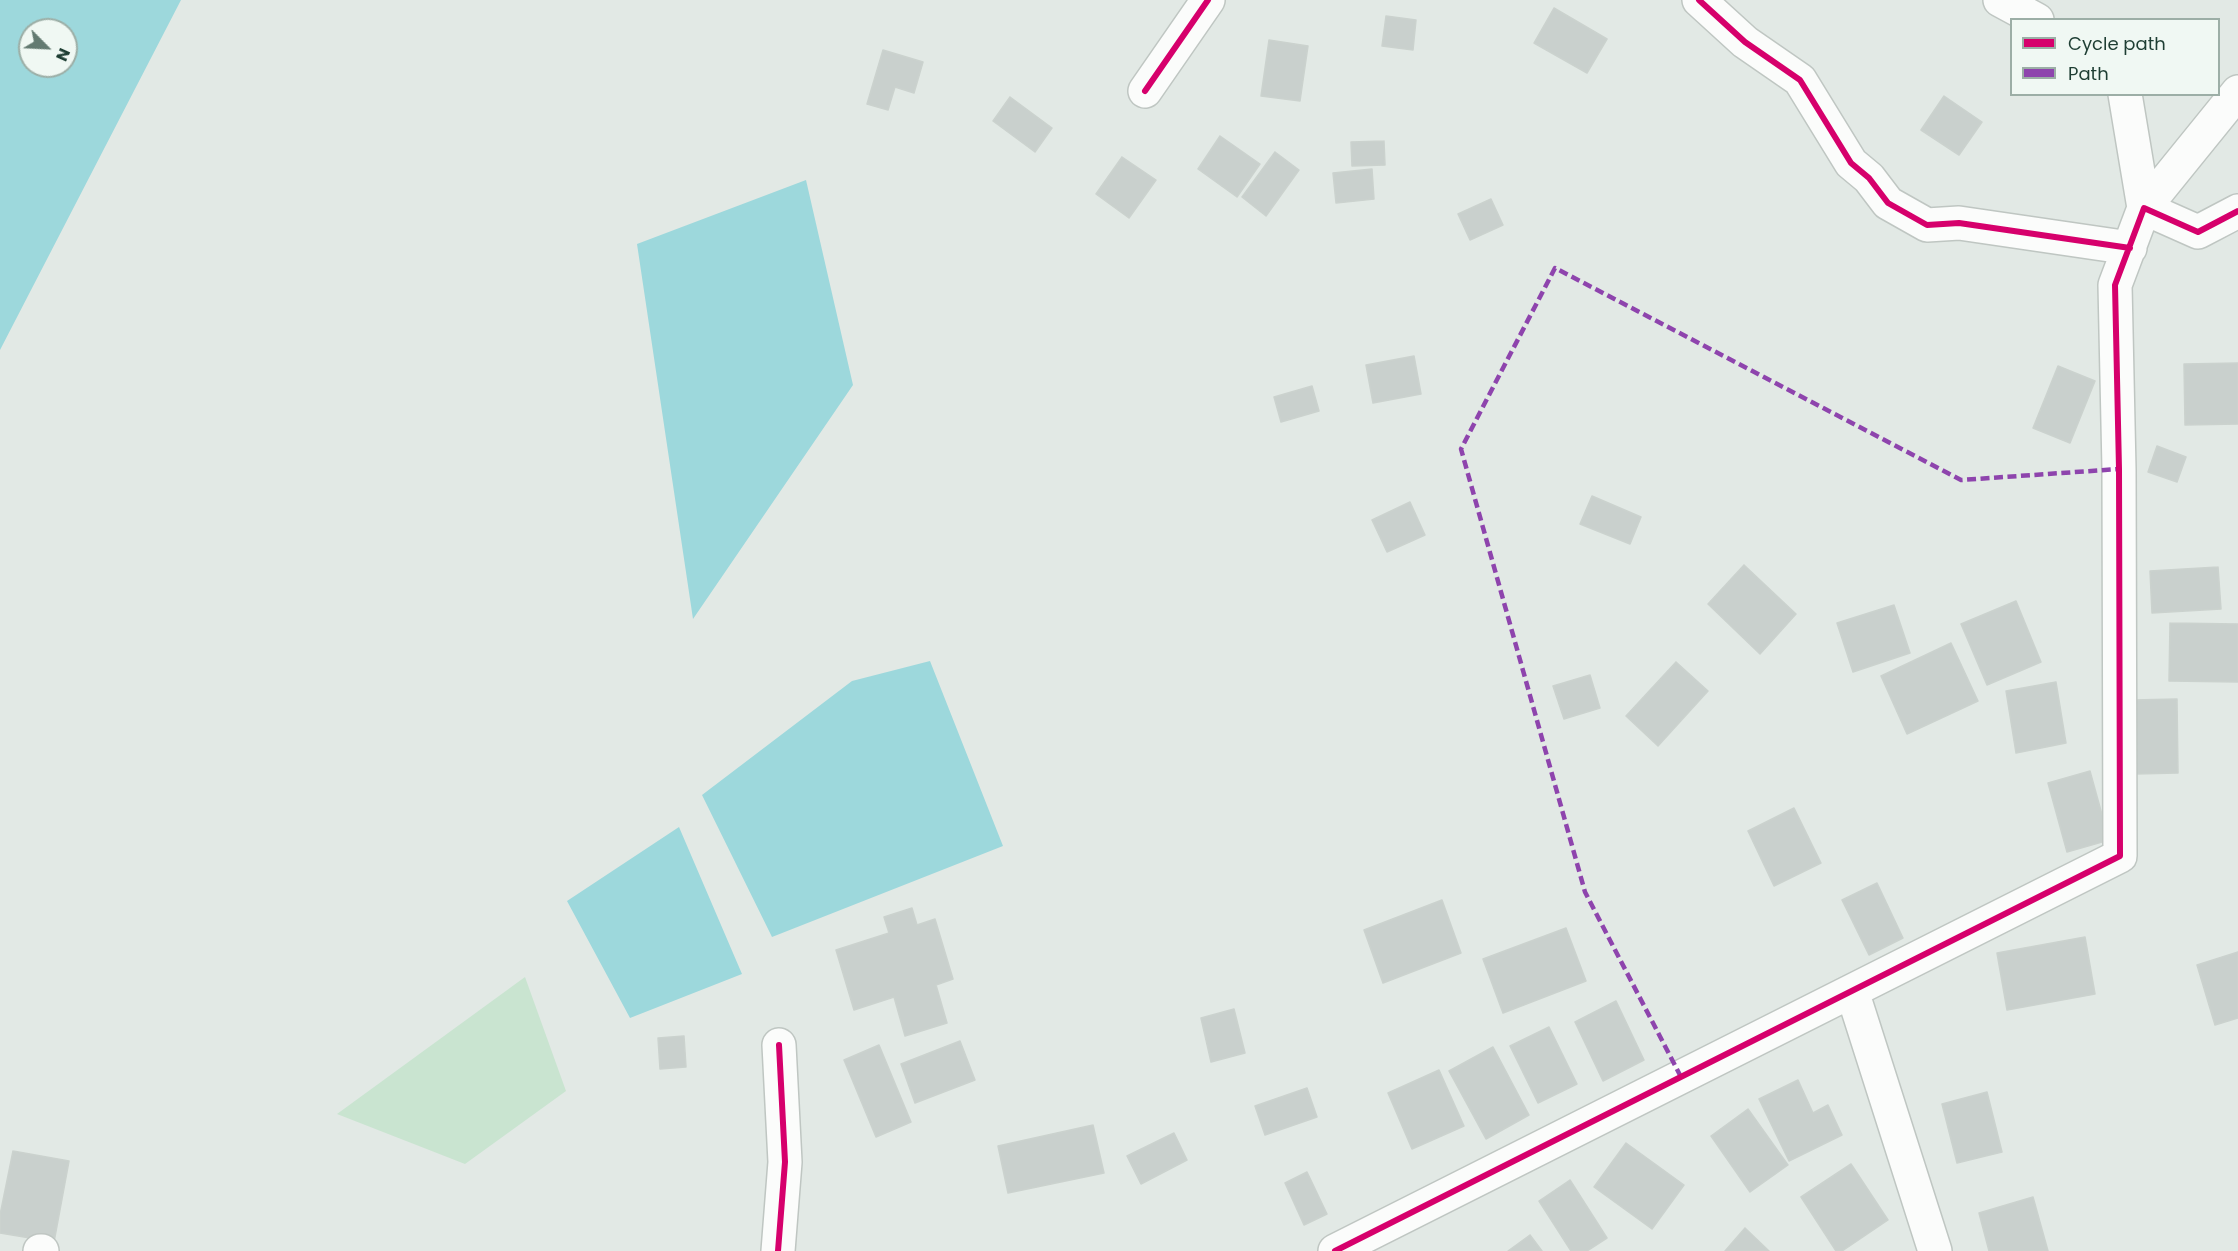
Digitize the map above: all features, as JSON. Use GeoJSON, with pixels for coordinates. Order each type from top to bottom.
{"type":"FeatureCollection","features":[{"type":"Feature","properties":{"kind":"street"},"geometry":{"type":"LineString","coordinates":[[1145,91],[1208,0]]}},
{"type":"Feature","properties":{"kind":"street"},"geometry":{"type":"LineString","coordinates":[[1699,0],[1745,42],[1800,80],[1851,163],[1869,178],[1888,203],[1917,220],[1927,225],[1959,223],[2130,248]]}},
{"type":"Feature","properties":{"kind":"street"},"geometry":{"type":"LineString","coordinates":[[2000,0],[2033,18]]}},
{"type":"Feature","properties":{"kind":"street"},"geometry":{"type":"LineString","coordinates":[[1335,1251],[2120,856],[2119,481],[2115,285],[2144,208],[2238,92]]}},
{"type":"Feature","properties":{"kind":"street"},"geometry":{"type":"LineString","coordinates":[[2124,96],[2144,208]]}},
{"type":"Feature","properties":{"kind":"street"},"geometry":{"type":"LineString","coordinates":[[2144,208],[2198,232],[2238,211]]}},
{"type":"Feature","properties":{"kind":"street"},"geometry":{"type":"LineString","coordinates":[[1852,991],[1935,1251]]}},
{"type":"Feature","properties":{"kind":"street"},"geometry":{"type":"LineString","coordinates":[[778,1251],[785,1162],[779,1045]]}},
{"type":"Feature","properties":{"kind":"green space"},"geometry":{"type":"Polygon","coordinates":[[[525,977],[566,1091],[465,1164],[337,1114],[525,977]]]}},
{"type":"Feature","properties":{"kind":"water"},"geometry":{"type":"Polygon","coordinates":[[[0,0],[181,0],[0,350],[0,0]]]}},
{"type":"Feature","properties":{"kind":"water"},"geometry":{"type":"Polygon","coordinates":[[[806,180],[853,385],[693,619],[637,244],[806,180]]]}},
{"type":"Feature","properties":{"kind":"water"},"geometry":{"type":"Polygon","coordinates":[[[930,661],[1003,846],[772,937],[702,795],[852,681],[930,661]]]}},
{"type":"Feature","properties":{"kind":"water"},"geometry":{"type":"Polygon","coordinates":[[[679,827],[742,974],[630,1018],[567,901],[679,827]]]}},
{"type":"Feature","properties":{"kind":"building"},"geometry":{"type":"Polygon","coordinates":[[[1554,8],[1607,39],[1587,73],[1534,43],[1554,8]]]}},
{"type":"Feature","properties":{"kind":"building"},"geometry":{"type":"Polygon","coordinates":[[[1386,16],[1416,20],[1413,50],[1382,46],[1386,16]]]}},
{"type":"Feature","properties":{"kind":"building"},"geometry":{"type":"Polygon","coordinates":[[[1269,40],[1308,46],[1300,101],[1261,96],[1269,40]]]}},
{"type":"Feature","properties":{"kind":"building"},"geometry":{"type":"Polygon","coordinates":[[[883,50],[923,62],[914,93],[895,87],[888,110],[867,104],[883,50]]]}},
{"type":"Feature","properties":{"kind":"building"},"geometry":{"type":"Polygon","coordinates":[[[1944,96],[1982,122],[1959,155],[1921,130],[1944,96]]]}},
{"type":"Feature","properties":{"kind":"building"},"geometry":{"type":"Polygon","coordinates":[[[1010,97],[1052,128],[1035,152],[993,121],[1010,97]]]}},
{"type":"Feature","properties":{"kind":"building"},"geometry":{"type":"Polygon","coordinates":[[[1220,136],[1260,164],[1237,197],[1198,169],[1220,136]]]}},
{"type":"Feature","properties":{"kind":"building"},"geometry":{"type":"Polygon","coordinates":[[[1384,141],[1385,165],[1352,166],[1351,142],[1384,141]]]}},
{"type":"Feature","properties":{"kind":"building"},"geometry":{"type":"Polygon","coordinates":[[[1275,152],[1299,170],[1266,216],[1242,197],[1275,152]]]}},
{"type":"Feature","properties":{"kind":"building"},"geometry":{"type":"Polygon","coordinates":[[[1122,157],[1156,180],[1129,218],[1096,194],[1122,157]]]}},
{"type":"Feature","properties":{"kind":"building"},"geometry":{"type":"Polygon","coordinates":[[[1372,169],[1374,199],[1336,203],[1333,173],[1372,169]]]}},
{"type":"Feature","properties":{"kind":"building"},"geometry":{"type":"Polygon","coordinates":[[[1491,199],[1503,225],[1470,240],[1458,214],[1491,199]]]}},
{"type":"Feature","properties":{"kind":"building"},"geometry":{"type":"Polygon","coordinates":[[[1414,356],[1421,394],[1373,403],[1366,365],[1414,356]]]}},
{"type":"Feature","properties":{"kind":"building"},"geometry":{"type":"Polygon","coordinates":[[[2238,363],[2238,424],[2185,425],[2184,364],[2238,363]]]}},
{"type":"Feature","properties":{"kind":"building"},"geometry":{"type":"Polygon","coordinates":[[[2058,366],[2095,381],[2070,443],[2033,428],[2058,366]]]}},
{"type":"Feature","properties":{"kind":"building"},"geometry":{"type":"Polygon","coordinates":[[[1312,386],[1319,411],[1281,422],[1274,397],[1312,386]]]}},
{"type":"Feature","properties":{"kind":"building"},"geometry":{"type":"Polygon","coordinates":[[[2157,446],[2186,457],[2177,482],[2148,472],[2157,446]]]}},
{"type":"Feature","properties":{"kind":"building"},"geometry":{"type":"Polygon","coordinates":[[[1592,496],[1641,517],[1630,544],[1580,524],[1592,496]]]}},
{"type":"Feature","properties":{"kind":"building"},"geometry":{"type":"Polygon","coordinates":[[[1410,502],[1425,535],[1387,552],[1372,520],[1410,502]]]}},
{"type":"Feature","properties":{"kind":"building"},"geometry":{"type":"Polygon","coordinates":[[[1744,565],[1796,614],[1760,654],[1708,604],[1744,565]]]}},
{"type":"Feature","properties":{"kind":"building"},"geometry":{"type":"Polygon","coordinates":[[[2218,567],[2221,609],[2152,613],[2150,571],[2218,567]]]}},
{"type":"Feature","properties":{"kind":"building"},"geometry":{"type":"Polygon","coordinates":[[[2016,601],[2041,662],[1987,685],[1961,624],[2016,601]]]}},
{"type":"Feature","properties":{"kind":"building"},"geometry":{"type":"Polygon","coordinates":[[[1894,605],[1910,653],[1853,672],[1837,623],[1894,605]]]}},
{"type":"Feature","properties":{"kind":"building"},"geometry":{"type":"Polygon","coordinates":[[[2170,623],[2238,624],[2238,682],[2169,681],[2170,623]]]}},
{"type":"Feature","properties":{"kind":"building"},"geometry":{"type":"Polygon","coordinates":[[[1951,643],[1978,701],[1907,734],[1881,676],[1951,643]]]}},
{"type":"Feature","properties":{"kind":"building"},"geometry":{"type":"Polygon","coordinates":[[[1676,662],[1708,691],[1658,746],[1626,716],[1676,662]]]}},
{"type":"Feature","properties":{"kind":"building"},"geometry":{"type":"Polygon","coordinates":[[[1590,675],[1600,708],[1564,719],[1553,686],[1590,675]]]}},
{"type":"Feature","properties":{"kind":"building"},"geometry":{"type":"Polygon","coordinates":[[[2056,682],[2066,743],[2016,753],[2006,691],[2056,682]]]}},
{"type":"Feature","properties":{"kind":"building"},"geometry":{"type":"Polygon","coordinates":[[[2177,699],[2178,773],[2135,774],[2133,700],[2177,699]]]}},
{"type":"Feature","properties":{"kind":"building"},"geometry":{"type":"Polygon","coordinates":[[[2090,771],[2109,840],[2067,852],[2048,783],[2090,771]]]}},
{"type":"Feature","properties":{"kind":"building"},"geometry":{"type":"Polygon","coordinates":[[[1794,808],[1821,863],[1774,886],[1748,831],[1794,808]]]}},
{"type":"Feature","properties":{"kind":"building"},"geometry":{"type":"Polygon","coordinates":[[[1877,883],[1903,938],[1869,955],[1842,900],[1877,883]]]}},
{"type":"Feature","properties":{"kind":"building"},"geometry":{"type":"Polygon","coordinates":[[[1442,900],[1461,953],[1383,983],[1364,930],[1442,900]]]}},
{"type":"Feature","properties":{"kind":"building"},"geometry":{"type":"Polygon","coordinates":[[[912,908],[917,925],[935,919],[953,979],[936,985],[947,1023],[905,1036],[894,997],[854,1010],[836,950],[889,933],[884,917],[912,908]]]}},
{"type":"Feature","properties":{"kind":"building"},"geometry":{"type":"Polygon","coordinates":[[[1566,928],[1586,981],[1503,1013],[1483,959],[1566,928]]]}},
{"type":"Feature","properties":{"kind":"building"},"geometry":{"type":"Polygon","coordinates":[[[2085,937],[2095,994],[2007,1010],[1997,953],[2085,937]]]}},
{"type":"Feature","properties":{"kind":"building"},"geometry":{"type":"Polygon","coordinates":[[[2238,952],[2238,1018],[2215,1025],[2197,965],[2238,952]]]}},
{"type":"Feature","properties":{"kind":"building"},"geometry":{"type":"Polygon","coordinates":[[[1616,1001],[1644,1060],[1603,1081],[1575,1022],[1616,1001]]]}},
{"type":"Feature","properties":{"kind":"building"},"geometry":{"type":"Polygon","coordinates":[[[1234,1009],[1245,1053],[1211,1062],[1201,1018],[1234,1009]]]}},
{"type":"Feature","properties":{"kind":"building"},"geometry":{"type":"Polygon","coordinates":[[[1549,1027],[1577,1084],[1538,1103],[1510,1046],[1549,1027]]]}},
{"type":"Feature","properties":{"kind":"building"},"geometry":{"type":"Polygon","coordinates":[[[684,1036],[686,1067],[660,1069],[658,1038],[684,1036]]]}},
{"type":"Feature","properties":{"kind":"building"},"geometry":{"type":"Polygon","coordinates":[[[960,1041],[975,1080],[915,1103],[901,1064],[960,1041]]]}},
{"type":"Feature","properties":{"kind":"building"},"geometry":{"type":"Polygon","coordinates":[[[879,1045],[911,1122],[876,1137],[844,1060],[879,1045]]]}},
{"type":"Feature","properties":{"kind":"building"},"geometry":{"type":"Polygon","coordinates":[[[1493,1047],[1529,1115],[1486,1139],[1449,1071],[1493,1047]]]}},
{"type":"Feature","properties":{"kind":"building"},"geometry":{"type":"Polygon","coordinates":[[[1439,1070],[1464,1126],[1412,1149],[1388,1093],[1439,1070]]]}},
{"type":"Feature","properties":{"kind":"building"},"geometry":{"type":"Polygon","coordinates":[[[1798,1080],[1813,1113],[1828,1105],[1842,1135],[1789,1161],[1759,1099],[1798,1080]]]}},
{"type":"Feature","properties":{"kind":"building"},"geometry":{"type":"Polygon","coordinates":[[[1307,1088],[1317,1117],[1265,1135],[1255,1106],[1307,1088]]]}},
{"type":"Feature","properties":{"kind":"building"},"geometry":{"type":"Polygon","coordinates":[[[1987,1092],[2002,1152],[1957,1163],[1942,1104],[1987,1092]]]}},
{"type":"Feature","properties":{"kind":"building"},"geometry":{"type":"Polygon","coordinates":[[[1748,1109],[1788,1165],[1750,1192],[1711,1136],[1748,1109]]]}},
{"type":"Feature","properties":{"kind":"building"},"geometry":{"type":"Polygon","coordinates":[[[1093,1125],[1104,1173],[1008,1193],[998,1146],[1093,1125]]]}},
{"type":"Feature","properties":{"kind":"building"},"geometry":{"type":"Polygon","coordinates":[[[1174,1133],[1187,1160],[1141,1184],[1127,1156],[1174,1133]]]}},
{"type":"Feature","properties":{"kind":"building"},"geometry":{"type":"Polygon","coordinates":[[[1626,1143],[1684,1185],[1652,1229],[1594,1187],[1626,1143]]]}},
{"type":"Feature","properties":{"kind":"building"},"geometry":{"type":"Polygon","coordinates":[[[13,1151],[69,1161],[54,1242],[0,1233],[0,1215],[13,1151]]]}},
{"type":"Feature","properties":{"kind":"building"},"geometry":{"type":"Polygon","coordinates":[[[1851,1164],[1888,1220],[1842,1251],[1836,1251],[1801,1197],[1851,1164]]]}},
{"type":"Feature","properties":{"kind":"building"},"geometry":{"type":"Polygon","coordinates":[[[1307,1172],[1327,1214],[1304,1225],[1285,1183],[1307,1172]]]}},
{"type":"Feature","properties":{"kind":"building"},"geometry":{"type":"Polygon","coordinates":[[[1570,1180],[1607,1238],[1587,1251],[1571,1251],[1539,1201],[1570,1180]]]}},
{"type":"Feature","properties":{"kind":"building"},"geometry":{"type":"Polygon","coordinates":[[[2033,1197],[2048,1251],[1989,1251],[1979,1213],[2033,1197]]]}},
{"type":"Feature","properties":{"kind":"building"},"geometry":{"type":"Polygon","coordinates":[[[1745,1228],[1769,1251],[1725,1251],[1745,1228]]]}},
{"type":"Feature","properties":{"kind":"building"},"geometry":{"type":"Polygon","coordinates":[[[1530,1235],[1542,1251],[1508,1251],[1530,1235]]]}},
{"type":"Feature","properties":{"kind":"marked path"},"geometry":{"type":"LineString","coordinates":[[1681,1077],[1585,892],[1461,449],[1555,268],[1961,480],[2119,469]]}},
{"type":"Feature","properties":{"kind":"cycle path"},"geometry":{"type":"LineString","coordinates":[[1145,91],[1208,0]]}},
{"type":"Feature","properties":{"kind":"cycle path"},"geometry":{"type":"LineString","coordinates":[[1699,0],[1745,42],[1800,80],[1851,163],[1869,178],[1888,203],[1927,225],[1959,223],[2130,248]]}},
{"type":"Feature","properties":{"kind":"cycle path"},"geometry":{"type":"LineString","coordinates":[[1335,1251],[2120,856],[2119,469],[2115,285],[2144,208],[2198,232],[2238,211]]}},
{"type":"Feature","properties":{"kind":"cycle path"},"geometry":{"type":"LineString","coordinates":[[778,1251],[785,1162],[779,1045]]}}]}
